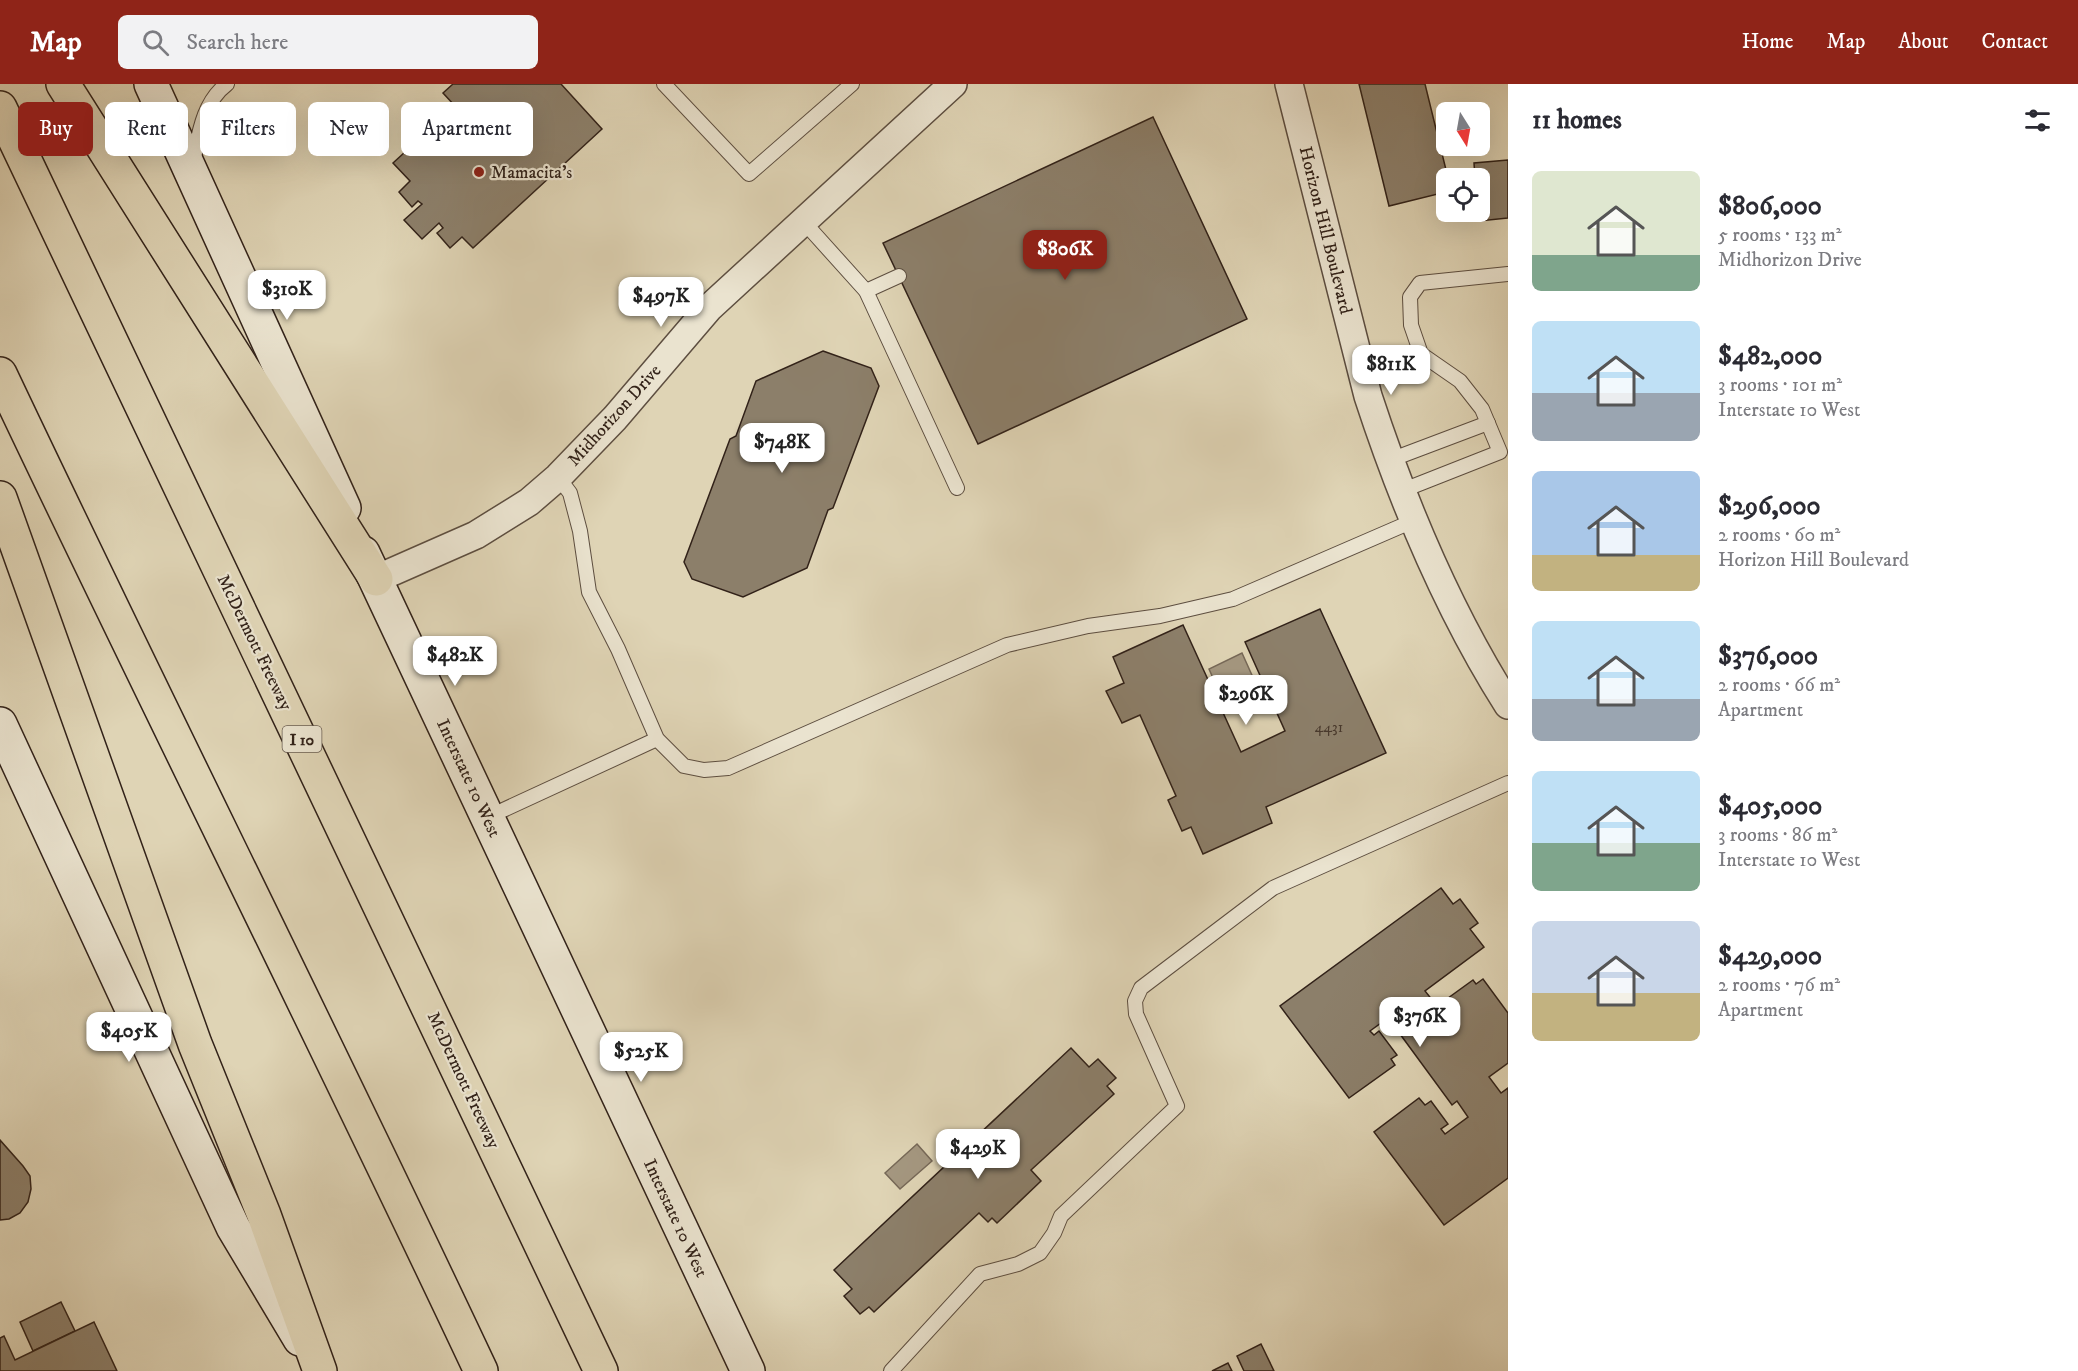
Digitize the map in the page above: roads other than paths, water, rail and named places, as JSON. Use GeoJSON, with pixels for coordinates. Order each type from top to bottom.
{"type":"FeatureCollection","features":[{"type":"Feature","properties":{"kind":"highway"},"geometry":{"type":"LineString","coordinates":[[63,84],[375,579]]}},
{"type":"Feature","properties":{"kind":"highway","name":"McDermott Freeway"},"geometry":{"type":"LineString","coordinates":[[0,108],[601,1371]]}},
{"type":"Feature","properties":{"kind":"highway"},"geometry":{"type":"LineString","coordinates":[[0,374],[98,580],[353,1098],[481,1371]]}},
{"type":"Feature","properties":{"kind":"highway"},"geometry":{"type":"LineString","coordinates":[[0,498],[195,1044],[264,1215],[320,1371]]}},
{"type":"Feature","properties":{"kind":"main road","name":"Interstate 10 West"},"geometry":{"type":"LineString","coordinates":[[151,84],[375,579],[748,1371]]}},
{"type":"Feature","properties":{"kind":"main road"},"geometry":{"type":"LineString","coordinates":[[0,724],[233,1227],[320,1371]]}},
{"type":"Feature","properties":{"kind":"street","name":"Midhorizon Drive"},"geometry":{"type":"LineString","coordinates":[[375,579],[476,535],[529,502],[558,477],[615,418],[709,308],[953,84]]}},
{"type":"Feature","properties":{"kind":"street","name":"Horizon Hill Boulevard"},"geometry":{"type":"LineString","coordinates":[[1289,84],[1368,396],[1390,460],[1413,522],[1436,571],[1508,705]]}},
{"type":"Feature","properties":{"kind":"lane"},"geometry":{"type":"LineString","coordinates":[[191,170],[201,124],[210,103],[227,84]]}},
{"type":"Feature","properties":{"kind":"lane"},"geometry":{"type":"LineString","coordinates":[[664,84],[749,174],[852,84]]}},
{"type":"Feature","properties":{"kind":"lane"},"geometry":{"type":"LineString","coordinates":[[803,221],[866,291],[957,488]]}},
{"type":"Feature","properties":{"kind":"lane"},"geometry":{"type":"LineString","coordinates":[[1401,491],[1500,452],[1482,409],[1460,381],[1421,354],[1411,325],[1410,297],[1420,283],[1508,274]]}},
{"type":"Feature","properties":{"kind":"lane"},"geometry":{"type":"LineString","coordinates":[[866,291],[899,276]]}},
{"type":"Feature","properties":{"kind":"lane"},"geometry":{"type":"LineString","coordinates":[[1390,460],[1488,423]]}},
{"type":"Feature","properties":{"kind":"lane"},"geometry":{"type":"LineString","coordinates":[[558,477],[570,493],[580,531],[589,592],[622,658],[657,739],[684,766],[704,770],[728,768],[1006,645],[1088,626],[1160,616],[1233,599],[1413,522]]}},
{"type":"Feature","properties":{"kind":"lane"},"geometry":{"type":"LineString","coordinates":[[488,818],[657,739]]}},
{"type":"Feature","properties":{"kind":"lane"},"geometry":{"type":"LineString","coordinates":[[891,1371],[980,1274],[1018,1263],[1040,1253],[1054,1233],[1061,1216],[1177,1106],[1136,1014],[1135,1001],[1141,988],[1273,888],[1508,783]]}},
{"type":"Feature","properties":{"kind":"place","name":"Mamacita's"},"geometry":{"type":"Point","coordinates":[479,172]}}]}
